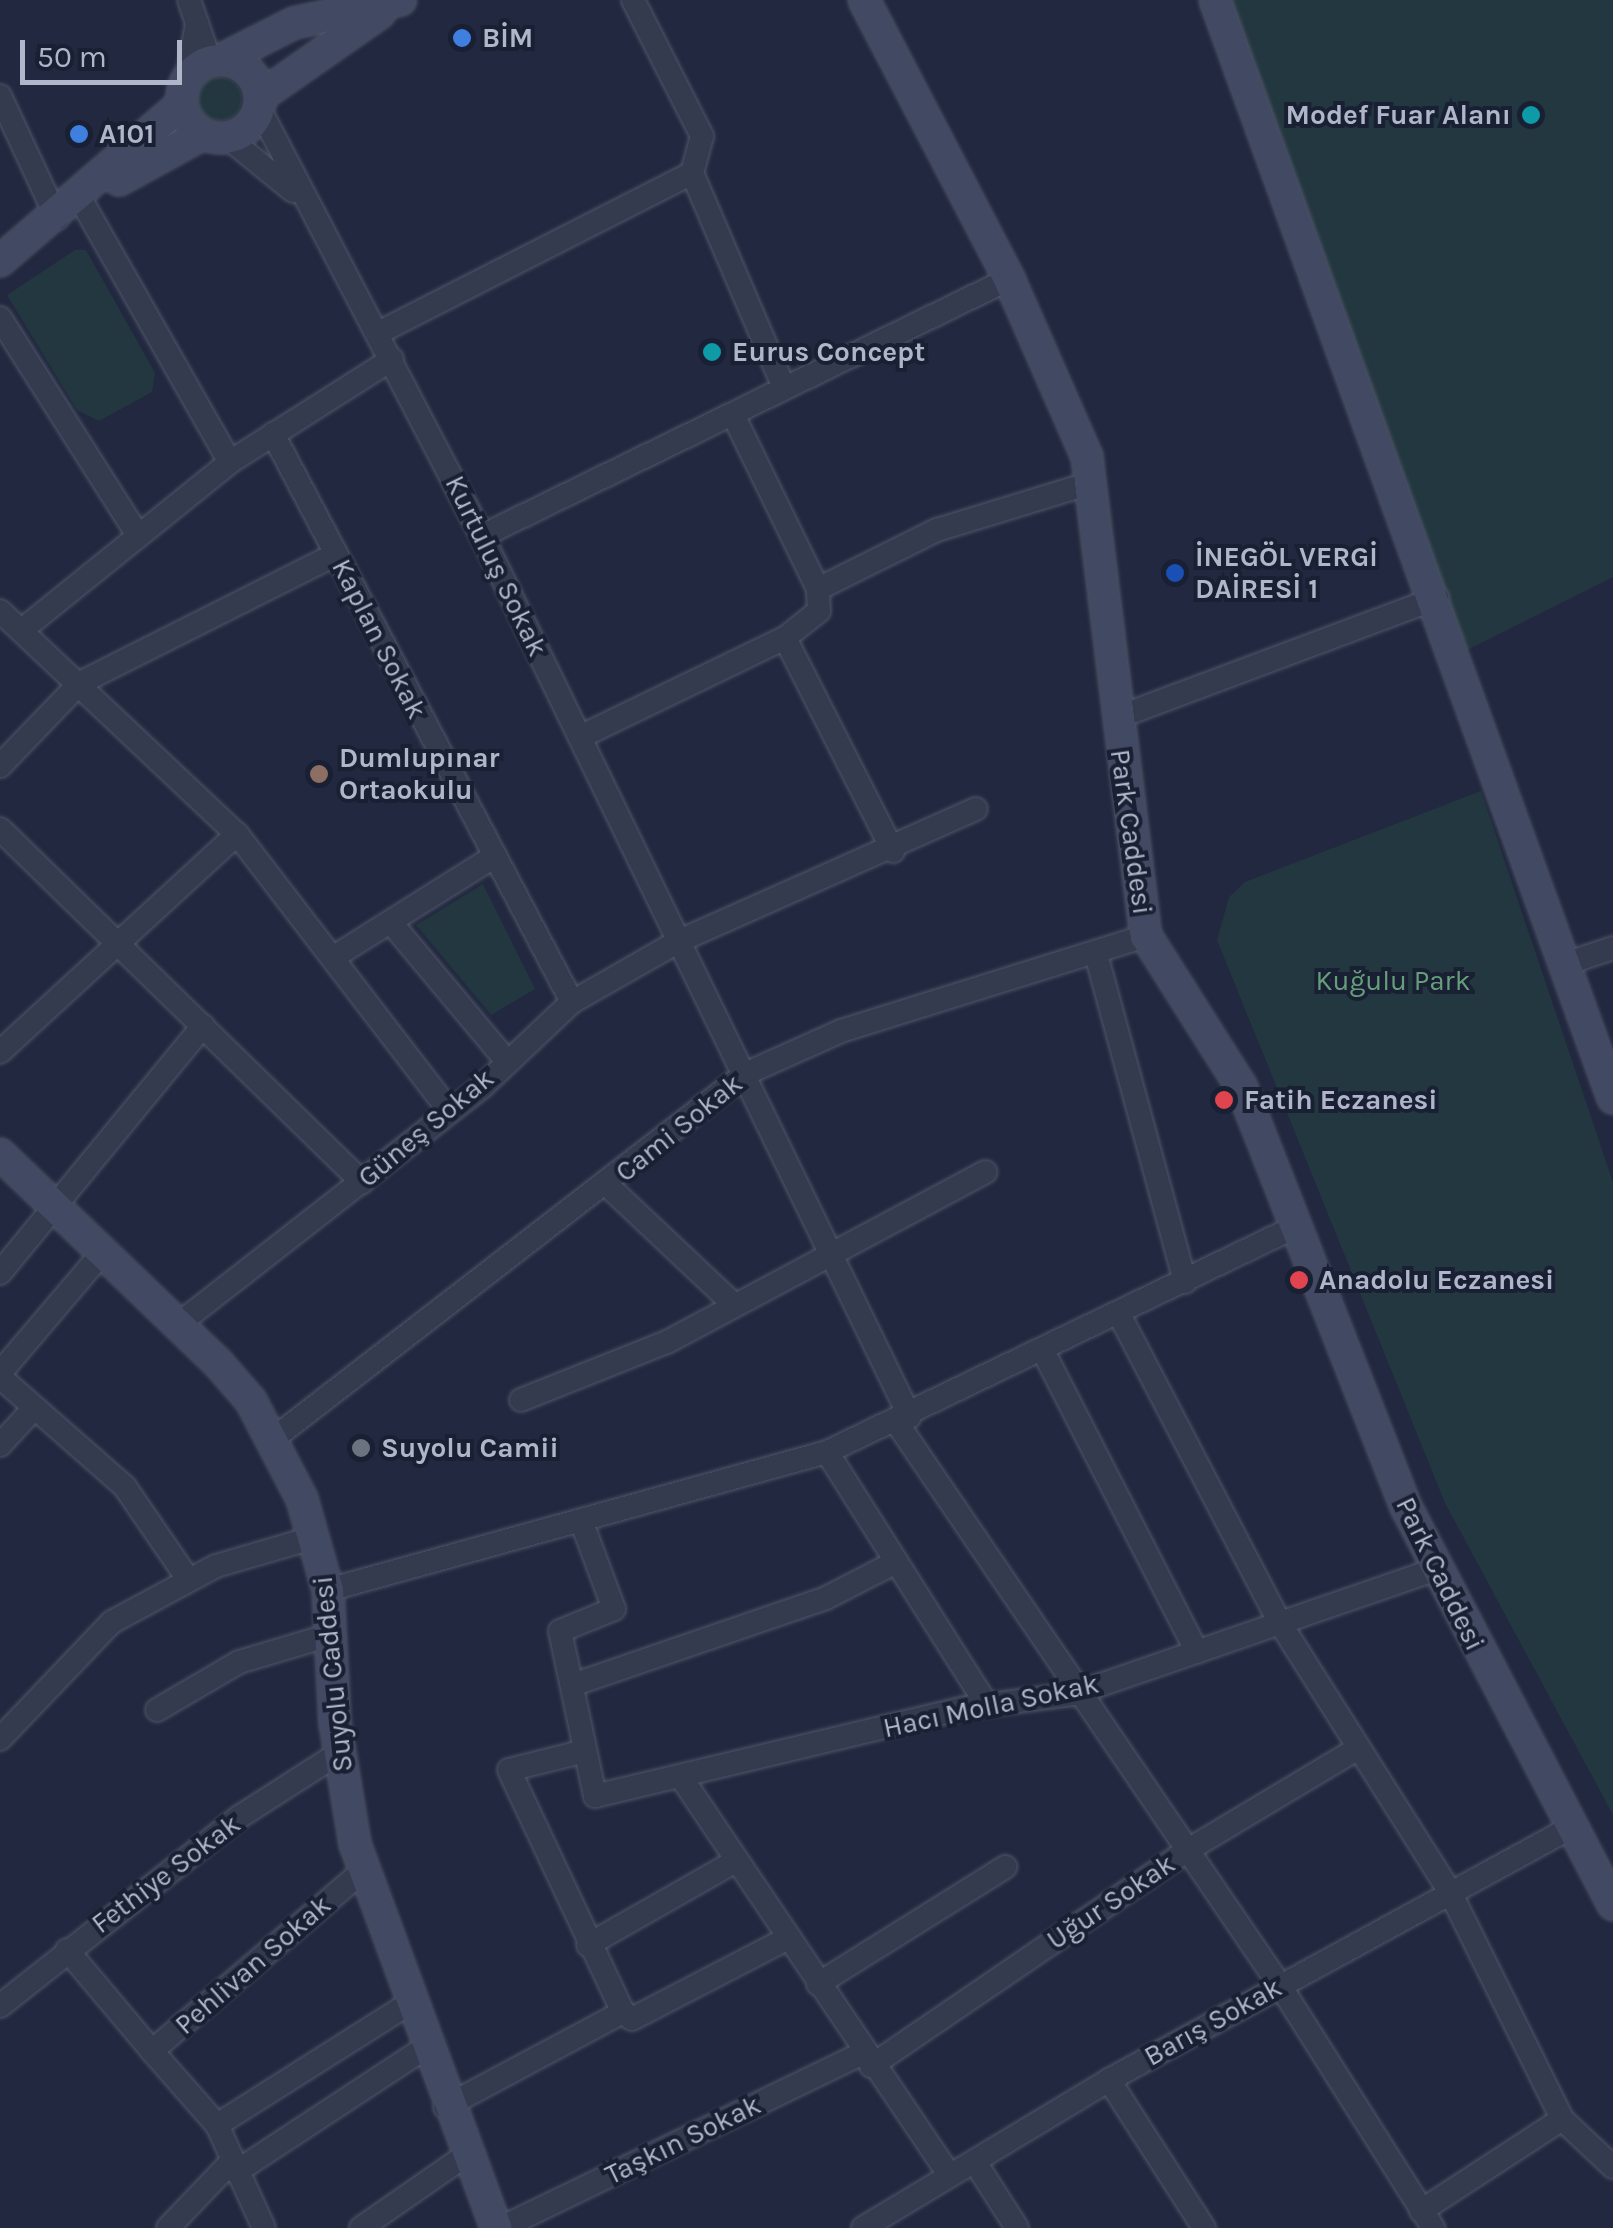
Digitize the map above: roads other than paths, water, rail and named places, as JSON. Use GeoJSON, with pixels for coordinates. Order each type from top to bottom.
{"type":"FeatureCollection","features":[{"type":"Feature","properties":{"kind":"main road"},"geometry":{"type":"LineString","coordinates":[[0,259],[69,209],[200,76],[294,23],[400,0]]}},
{"type":"Feature","properties":{"kind":"main road"},"geometry":{"type":"LineString","coordinates":[[69,209],[216,136],[400,0]]}},
{"type":"Feature","properties":{"kind":"main road"},"geometry":{"type":"LineString","coordinates":[[1216,0],[1437,598],[1613,1098]]}},
{"type":"Feature","properties":{"kind":"main road","name":"Park Caddesi"},"geometry":{"type":"LineString","coordinates":[[864,1],[1009,278],[1094,482],[1116,718],[1146,936],[1241,1086],[1437,1569],[1613,1905]]}},
{"type":"Feature","properties":{"kind":"main road"},"geometry":{"type":"LineString","coordinates":[[200,76],[252,74],[260,102]]}},
{"type":"Feature","properties":{"kind":"main road"},"geometry":{"type":"LineString","coordinates":[[200,76],[216,136]]}},
{"type":"Feature","properties":{"kind":"main road","name":"Suyolu Caddesi"},"geometry":{"type":"LineString","coordinates":[[0,1154],[180,1323],[274,1439],[315,1537],[328,1590],[339,1753],[363,1871],[445,2107],[499,2228]]}},
{"type":"Feature","properties":{"kind":"street"},"geometry":{"type":"LineString","coordinates":[[633,0],[702,136],[692,173],[783,384]]}},
{"type":"Feature","properties":{"kind":"street"},"geometry":{"type":"LineString","coordinates":[[194,10],[200,76]]}},
{"type":"Feature","properties":{"kind":"street"},"geometry":{"type":"LineString","coordinates":[[0,96],[230,462]]}},
{"type":"Feature","properties":{"kind":"street"},"geometry":{"type":"LineString","coordinates":[[260,102],[299,197]]}},
{"type":"Feature","properties":{"kind":"street"},"geometry":{"type":"LineString","coordinates":[[216,136],[299,197]]}},
{"type":"Feature","properties":{"kind":"street"},"geometry":{"type":"LineString","coordinates":[[378,333],[692,173]]}},
{"type":"Feature","properties":{"kind":"street","name":"Kurtuluş Sokak"},"geometry":{"type":"LineString","coordinates":[[299,197],[378,333],[482,536],[677,942],[745,1074],[904,1420],[1074,1694],[1183,1854],[1279,1984],[1427,2219]]}},
{"type":"Feature","properties":{"kind":"street"},"geometry":{"type":"LineString","coordinates":[[482,536],[733,415],[783,384],[1009,278]]}},
{"type":"Feature","properties":{"kind":"street"},"geometry":{"type":"LineString","coordinates":[[0,318],[136,532]]}},
{"type":"Feature","properties":{"kind":"street"},"geometry":{"type":"LineString","coordinates":[[22,630],[136,532],[230,462],[392,359]]}},
{"type":"Feature","properties":{"kind":"street"},"geometry":{"type":"LineString","coordinates":[[580,736],[785,638],[819,611],[818,589],[733,415]]}},
{"type":"Feature","properties":{"kind":"street","name":"Kaplan Sokak"},"geometry":{"type":"LineString","coordinates":[[272,434],[492,858],[572,1002]]}},
{"type":"Feature","properties":{"kind":"street"},"geometry":{"type":"LineString","coordinates":[[818,589],[937,530],[1094,482]]}},
{"type":"Feature","properties":{"kind":"street"},"geometry":{"type":"LineString","coordinates":[[0,766],[80,683],[335,554]]}},
{"type":"Feature","properties":{"kind":"street"},"geometry":{"type":"LineString","coordinates":[[1116,718],[1437,598]]}},
{"type":"Feature","properties":{"kind":"street"},"geometry":{"type":"LineString","coordinates":[[0,611],[236,834],[334,956],[448,1109]]}},
{"type":"Feature","properties":{"kind":"street"},"geometry":{"type":"LineString","coordinates":[[785,638],[894,851]]}},
{"type":"Feature","properties":{"kind":"street","name":"Güneş Sokak"},"geometry":{"type":"LineString","coordinates":[[180,1323],[362,1182],[572,1002],[677,942],[894,851],[976,809]]}},
{"type":"Feature","properties":{"kind":"street"},"geometry":{"type":"LineString","coordinates":[[0,829],[362,1182]]}},
{"type":"Feature","properties":{"kind":"street"},"geometry":{"type":"LineString","coordinates":[[0,1052],[236,834]]}},
{"type":"Feature","properties":{"kind":"street"},"geometry":{"type":"LineString","coordinates":[[334,956],[393,925],[492,858]]}},
{"type":"Feature","properties":{"kind":"street"},"geometry":{"type":"LineString","coordinates":[[393,925],[506,1060]]}},
{"type":"Feature","properties":{"kind":"street","name":"Cami Sokak"},"geometry":{"type":"LineString","coordinates":[[274,1439],[607,1186],[745,1074],[841,1030],[1146,936]]}},
{"type":"Feature","properties":{"kind":"street"},"geometry":{"type":"LineString","coordinates":[[1565,964],[1613,948]]}},
{"type":"Feature","properties":{"kind":"street"},"geometry":{"type":"LineString","coordinates":[[1096,954],[1185,1282]]}},
{"type":"Feature","properties":{"kind":"street"},"geometry":{"type":"LineString","coordinates":[[0,1273],[202,1026]]}},
{"type":"Feature","properties":{"kind":"street"},"geometry":{"type":"LineString","coordinates":[[521,1400],[667,1342],[825,1251],[986,1172]]}},
{"type":"Feature","properties":{"kind":"street"},"geometry":{"type":"LineString","coordinates":[[607,1186],[731,1302]]}},
{"type":"Feature","properties":{"kind":"street"},"geometry":{"type":"LineString","coordinates":[[328,1590],[582,1523],[826,1452],[904,1420],[1299,1225]]}},
{"type":"Feature","properties":{"kind":"street"},"geometry":{"type":"LineString","coordinates":[[104,1251],[0,1375],[125,1488],[188,1579]]}},
{"type":"Feature","properties":{"kind":"street"},"geometry":{"type":"LineString","coordinates":[[1119,1314],[1280,1623],[1449,1890],[1562,2119],[1613,2166]]}},
{"type":"Feature","properties":{"kind":"street"},"geometry":{"type":"LineString","coordinates":[[1043,1351],[1197,1652]]}},
{"type":"Feature","properties":{"kind":"street"},"geometry":{"type":"LineString","coordinates":[[0,1445],[34,1408]]}},
{"type":"Feature","properties":{"kind":"street"},"geometry":{"type":"LineString","coordinates":[[826,1452],[986,1705]]}},
{"type":"Feature","properties":{"kind":"street"},"geometry":{"type":"LineString","coordinates":[[582,1523],[614,1609],[560,1631],[585,1751],[509,1770],[588,1945],[623,2012],[632,2019],[788,1938]]}},
{"type":"Feature","properties":{"kind":"street"},"geometry":{"type":"LineString","coordinates":[[0,1739],[112,1622],[188,1579],[315,1537]]}},
{"type":"Feature","properties":{"kind":"street"},"geometry":{"type":"LineString","coordinates":[[574,1684],[826,1598],[896,1562]]}},
{"type":"Feature","properties":{"kind":"street","name":"Hacı Molla Sokak"},"geometry":{"type":"LineString","coordinates":[[585,1751],[595,1796],[683,1780],[986,1705],[1074,1694],[1437,1569]]}},
{"type":"Feature","properties":{"kind":"street"},"geometry":{"type":"LineString","coordinates":[[157,1710],[238,1662],[330,1635]]}},
{"type":"Feature","properties":{"kind":"street","name":"Uğur Sokak"},"geometry":{"type":"LineString","coordinates":[[868,2059],[1183,1854],[1357,1748]]}},
{"type":"Feature","properties":{"kind":"street","name":"Fethiye Sokak"},"geometry":{"type":"LineString","coordinates":[[0,2006],[67,1950],[339,1753]]}},
{"type":"Feature","properties":{"kind":"street"},"geometry":{"type":"LineString","coordinates":[[683,1780],[949,2175]]}},
{"type":"Feature","properties":{"kind":"street","name":"Barış Sokak"},"geometry":{"type":"LineString","coordinates":[[863,2228],[1109,2080],[1449,1890],[1570,1828]]}},
{"type":"Feature","properties":{"kind":"street"},"geometry":{"type":"LineString","coordinates":[[588,1945],[736,1861]]}},
{"type":"Feature","properties":{"kind":"street"},"geometry":{"type":"LineString","coordinates":[[818,1984],[1006,1866]]}},
{"type":"Feature","properties":{"kind":"street","name":"Pehlivan Sokak"},"geometry":{"type":"LineString","coordinates":[[67,1950],[152,2051],[363,1871]]}},
{"type":"Feature","properties":{"kind":"street"},"geometry":{"type":"LineString","coordinates":[[217,2125],[407,2005]]}},
{"type":"Feature","properties":{"kind":"street"},"geometry":{"type":"LineString","coordinates":[[445,2107],[623,2012]]}},
{"type":"Feature","properties":{"kind":"street"},"geometry":{"type":"LineString","coordinates":[[168,2228],[234,2167],[423,2049]]}},
{"type":"Feature","properties":{"kind":"street"},"geometry":{"type":"LineString","coordinates":[[152,2051],[217,2125],[264,2228]]}},
{"type":"Feature","properties":{"kind":"street","name":"Taşkın Sokak"},"geometry":{"type":"LineString","coordinates":[[499,2228],[868,2059]]}},
{"type":"Feature","properties":{"kind":"street"},"geometry":{"type":"LineString","coordinates":[[1109,2080],[1204,2228]]}},
{"type":"Feature","properties":{"kind":"street"},"geometry":{"type":"LineString","coordinates":[[1427,2219],[1562,2119]]}},
{"type":"Feature","properties":{"kind":"street"},"geometry":{"type":"LineString","coordinates":[[361,2228],[466,2155]]}},
{"type":"Feature","properties":{"kind":"street"},"geometry":{"type":"LineString","coordinates":[[974,2162],[1017,2228]]}},
{"type":"Feature","properties":{"kind":"place","name":"BİM"},"geometry":{"type":"Point","coordinates":[462,38]}},
{"type":"Feature","properties":{"kind":"place","name":"Modef Fuar Alanı"},"geometry":{"type":"Point","coordinates":[1531,115]}},
{"type":"Feature","properties":{"kind":"place","name":"A101"},"geometry":{"type":"Point","coordinates":[79,134]}},
{"type":"Feature","properties":{"kind":"place","name":"Eurus Concept"},"geometry":{"type":"Point","coordinates":[712,352]}},
{"type":"Feature","properties":{"kind":"place","name":"İNEGÖL VERGİ DAİRESİ 1"},"geometry":{"type":"Point","coordinates":[1175,573]}},
{"type":"Feature","properties":{"kind":"place","name":"Dumlupınar Ortaokulu"},"geometry":{"type":"Point","coordinates":[319,774]}},
{"type":"Feature","properties":{"kind":"place","name":"Fatih Eczanesi"},"geometry":{"type":"Point","coordinates":[1224,1100]}},
{"type":"Feature","properties":{"kind":"place","name":"Anadolu Eczanesi"},"geometry":{"type":"Point","coordinates":[1299,1280]}},
{"type":"Feature","properties":{"kind":"place","name":"Suyolu Camii"},"geometry":{"type":"Point","coordinates":[361,1448]}},
{"type":"Feature","properties":{"kind":"park label","name":"Kuğulu Park"},"geometry":{"type":"Point","coordinates":[1393,981]}}]}
